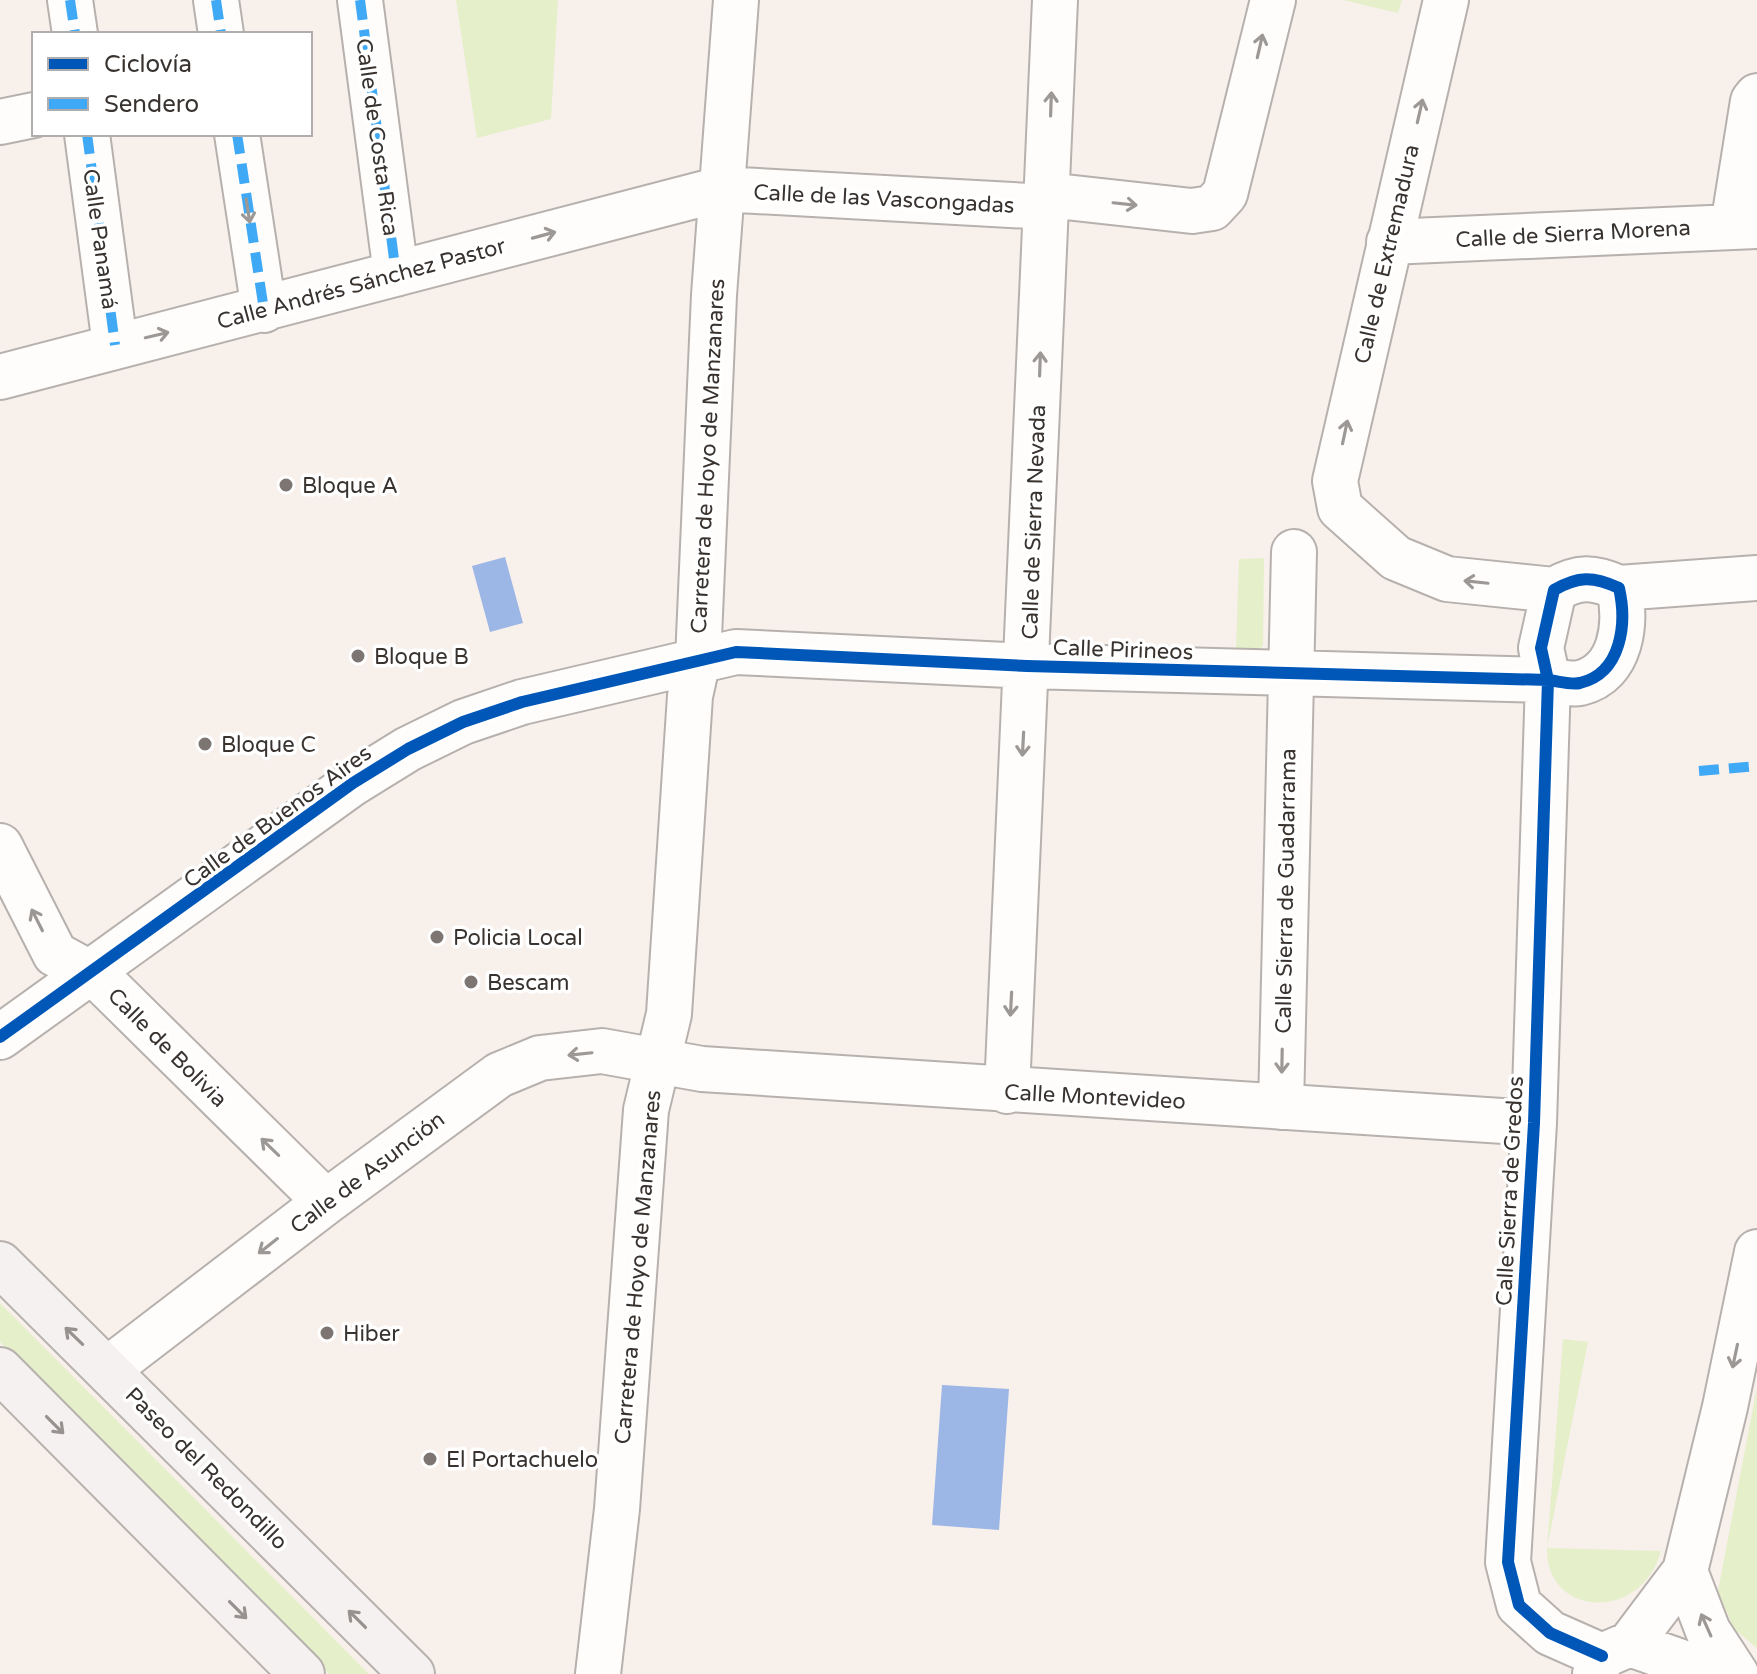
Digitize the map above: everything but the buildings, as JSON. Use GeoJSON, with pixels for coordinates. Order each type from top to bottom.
{"type":"FeatureCollection","features":[{"type":"Feature","properties":{"kind":"main road","name":"Paseo del Redondillo"},"geometry":{"type":"LineString","coordinates":[[0,1264],[412,1674]]}},
{"type":"Feature","properties":{"kind":"main road"},"geometry":{"type":"LineString","coordinates":[[0,1370],[302,1674]]}},
{"type":"Feature","properties":{"kind":"street"},"geometry":{"type":"LineString","coordinates":[[70,0],[75,32]]}},
{"type":"Feature","properties":{"kind":"street"},"geometry":{"type":"LineString","coordinates":[[216,0],[221,32]]}},
{"type":"Feature","properties":{"kind":"street","name":"Calle de Costa Rica"},"geometry":{"type":"LineString","coordinates":[[360,0],[396,274]]}},
{"type":"Feature","properties":{"kind":"street","name":"Carretera de Hoyo de Manzanares"},"geometry":{"type":"LineString","coordinates":[[598,1674],[617,1509],[646,1110],[669,1014],[690,696],[698,660],[721,189],[736,0]]}},
{"type":"Feature","properties":{"kind":"street","name":"Calle de Sierra Nevada"},"geometry":{"type":"LineString","coordinates":[[1007,1091],[1055,0]]}},
{"type":"Feature","properties":{"kind":"street","name":"Calle de las Vascongadas"},"geometry":{"type":"LineString","coordinates":[[721,189],[1047,201],[1192,211],[1212,208],[1225,194],[1273,0]]}},
{"type":"Feature","properties":{"kind":"street","name":"Calle de Extremadura"},"geometry":{"type":"LineString","coordinates":[[1446,0],[1335,481],[1340,508],[1396,558],[1447,579],[1554,590]]}},
{"type":"Feature","properties":{"kind":"street"},"geometry":{"type":"LineString","coordinates":[[1745,226],[1753,101],[1757,96]]}},
{"type":"Feature","properties":{"kind":"street"},"geometry":{"type":"LineString","coordinates":[[0,122],[32,115]]}},
{"type":"Feature","properties":{"kind":"street","name":"Calle Panamá"},"geometry":{"type":"LineString","coordinates":[[87,136],[115,345]]}},
{"type":"Feature","properties":{"kind":"street"},"geometry":{"type":"LineString","coordinates":[[237,136],[264,310]]}},
{"type":"Feature","properties":{"kind":"street","name":"Calle Andrés Sánchez Pastor"},"geometry":{"type":"LineString","coordinates":[[0,377],[721,189]]}},
{"type":"Feature","properties":{"kind":"street","name":"Calle de Sierra Morena"},"geometry":{"type":"LineString","coordinates":[[1389,242],[1745,226]]}},
{"type":"Feature","properties":{"kind":"street"},"geometry":{"type":"LineString","coordinates":[[1288,675],[1294,552]]}},
{"type":"Feature","properties":{"kind":"street"},"geometry":{"type":"LineString","coordinates":[[1619,588],[1625,614],[1619,642],[1600,675],[1577,684],[1548,680],[1541,648],[1545,618],[1554,590],[1571,580],[1595,577],[1619,588],[1757,578]]}},
{"type":"Feature","properties":{"kind":"street","name":"Calle Pirineos"},"geometry":{"type":"LineString","coordinates":[[698,660],[736,652],[1027,666],[1548,680]]}},
{"type":"Feature","properties":{"kind":"street","name":"Calle de Buenos Aires"},"geometry":{"type":"LineString","coordinates":[[0,1037],[317,807],[408,749],[463,722],[522,702],[698,660]]}},
{"type":"Feature","properties":{"kind":"street","name":"Calle Sierra de Guadarrama"},"geometry":{"type":"LineString","coordinates":[[1281,1107],[1288,675]]}},
{"type":"Feature","properties":{"kind":"street","name":"Calle Sierra de Gredos"},"geometry":{"type":"LineString","coordinates":[[1548,680],[1534,1123],[1508,1562],[1519,1605],[1550,1633],[1609,1658],[1715,1674]]}},
{"type":"Feature","properties":{"kind":"street","name":"Calle de Bolivia"},"geometry":{"type":"LineString","coordinates":[[0,846],[55,954],[99,978],[326,1202]]}},
{"type":"Feature","properties":{"kind":"street","name":"Calle de Asunción"},"geometry":{"type":"LineString","coordinates":[[108,1369],[326,1202],[499,1075],[540,1058],[602,1051],[657,1060]]}},
{"type":"Feature","properties":{"kind":"street","name":"Calle Montevideo"},"geometry":{"type":"LineString","coordinates":[[657,1060],[702,1069],[1007,1091],[1534,1123]]}},
{"type":"Feature","properties":{"kind":"street"},"geometry":{"type":"LineString","coordinates":[[1609,1658],[1685,1571],[1757,1252]]}},
{"type":"Feature","properties":{"kind":"street"},"geometry":{"type":"LineString","coordinates":[[1685,1571],[1708,1631],[1736,1674]]}},
{"type":"Feature","properties":{"kind":"green space"},"geometry":{"type":"Polygon","coordinates":[[[456,0],[558,0],[551,119],[477,138],[456,0]]]}},
{"type":"Feature","properties":{"kind":"green space"},"geometry":{"type":"Polygon","coordinates":[[[1343,0],[1402,0],[1398,13],[1343,0]]]}},
{"type":"Feature","properties":{"kind":"green space"},"geometry":{"type":"Polygon","coordinates":[[[1264,558],[1263,646],[1257,651],[1236,650],[1239,559],[1264,558]]]}},
{"type":"Feature","properties":{"kind":"green space"},"geometry":{"type":"Polygon","coordinates":[[[0,1303],[369,1674],[329,1674],[0,1342],[0,1303]]]}},
{"type":"Feature","properties":{"kind":"green space"},"geometry":{"type":"Polygon","coordinates":[[[1563,1339],[1588,1342],[1547,1547],[1563,1339]]]}},
{"type":"Feature","properties":{"kind":"green space"},"geometry":{"type":"Polygon","coordinates":[[[1757,1387],[1757,1648],[1734,1629],[1718,1591],[1757,1387]]]}},
{"type":"Feature","properties":{"kind":"green space"},"geometry":{"type":"Polygon","coordinates":[[[1547,1548],[1661,1551],[1650,1574],[1635,1591],[1616,1600],[1596,1602],[1577,1598],[1562,1588],[1551,1572],[1547,1548]]]}},
{"type":"Feature","properties":{"kind":"water"},"geometry":{"type":"Polygon","coordinates":[[[505,557],[523,623],[490,632],[472,566],[505,557]]]}},
{"type":"Feature","properties":{"kind":"water"},"geometry":{"type":"Polygon","coordinates":[[[942,1385],[1009,1389],[999,1530],[932,1525],[942,1385]]]}},
{"type":"Feature","properties":{"kind":"marked path"},"geometry":{"type":"LineString","coordinates":[[70,0],[75,32]]}},
{"type":"Feature","properties":{"kind":"marked path"},"geometry":{"type":"LineString","coordinates":[[216,0],[221,32]]}},
{"type":"Feature","properties":{"kind":"marked path"},"geometry":{"type":"LineString","coordinates":[[360,0],[396,274]]}},
{"type":"Feature","properties":{"kind":"marked path"},"geometry":{"type":"LineString","coordinates":[[87,136],[115,345]]}},
{"type":"Feature","properties":{"kind":"marked path"},"geometry":{"type":"LineString","coordinates":[[237,136],[264,310]]}},
{"type":"Feature","properties":{"kind":"marked path"},"geometry":{"type":"LineString","coordinates":[[1699,771],[1757,766]]}},
{"type":"Feature","properties":{"kind":"cycle path"},"geometry":{"type":"LineString","coordinates":[[0,1037],[353,783],[408,749],[463,722],[522,702],[736,652],[1027,666],[1548,680],[1580,683],[1605,669],[1618,645],[1621,602],[1619,588],[1610,584],[1586,579],[1554,590],[1541,648],[1548,680],[1534,1123],[1508,1562],[1519,1605],[1550,1633],[1602,1656]]}},
{"type":"Feature","properties":{"kind":"place","name":"Bloque A"},"geometry":{"type":"Point","coordinates":[286,485]}},
{"type":"Feature","properties":{"kind":"place","name":"Bloque B"},"geometry":{"type":"Point","coordinates":[358,656]}},
{"type":"Feature","properties":{"kind":"place","name":"Bloque C"},"geometry":{"type":"Point","coordinates":[205,744]}},
{"type":"Feature","properties":{"kind":"place","name":"Policia Local"},"geometry":{"type":"Point","coordinates":[437,937]}},
{"type":"Feature","properties":{"kind":"place","name":"Bescam"},"geometry":{"type":"Point","coordinates":[471,982]}},
{"type":"Feature","properties":{"kind":"place","name":"Hiber"},"geometry":{"type":"Point","coordinates":[327,1333]}},
{"type":"Feature","properties":{"kind":"place","name":"El Portachuelo"},"geometry":{"type":"Point","coordinates":[430,1459]}}]}
